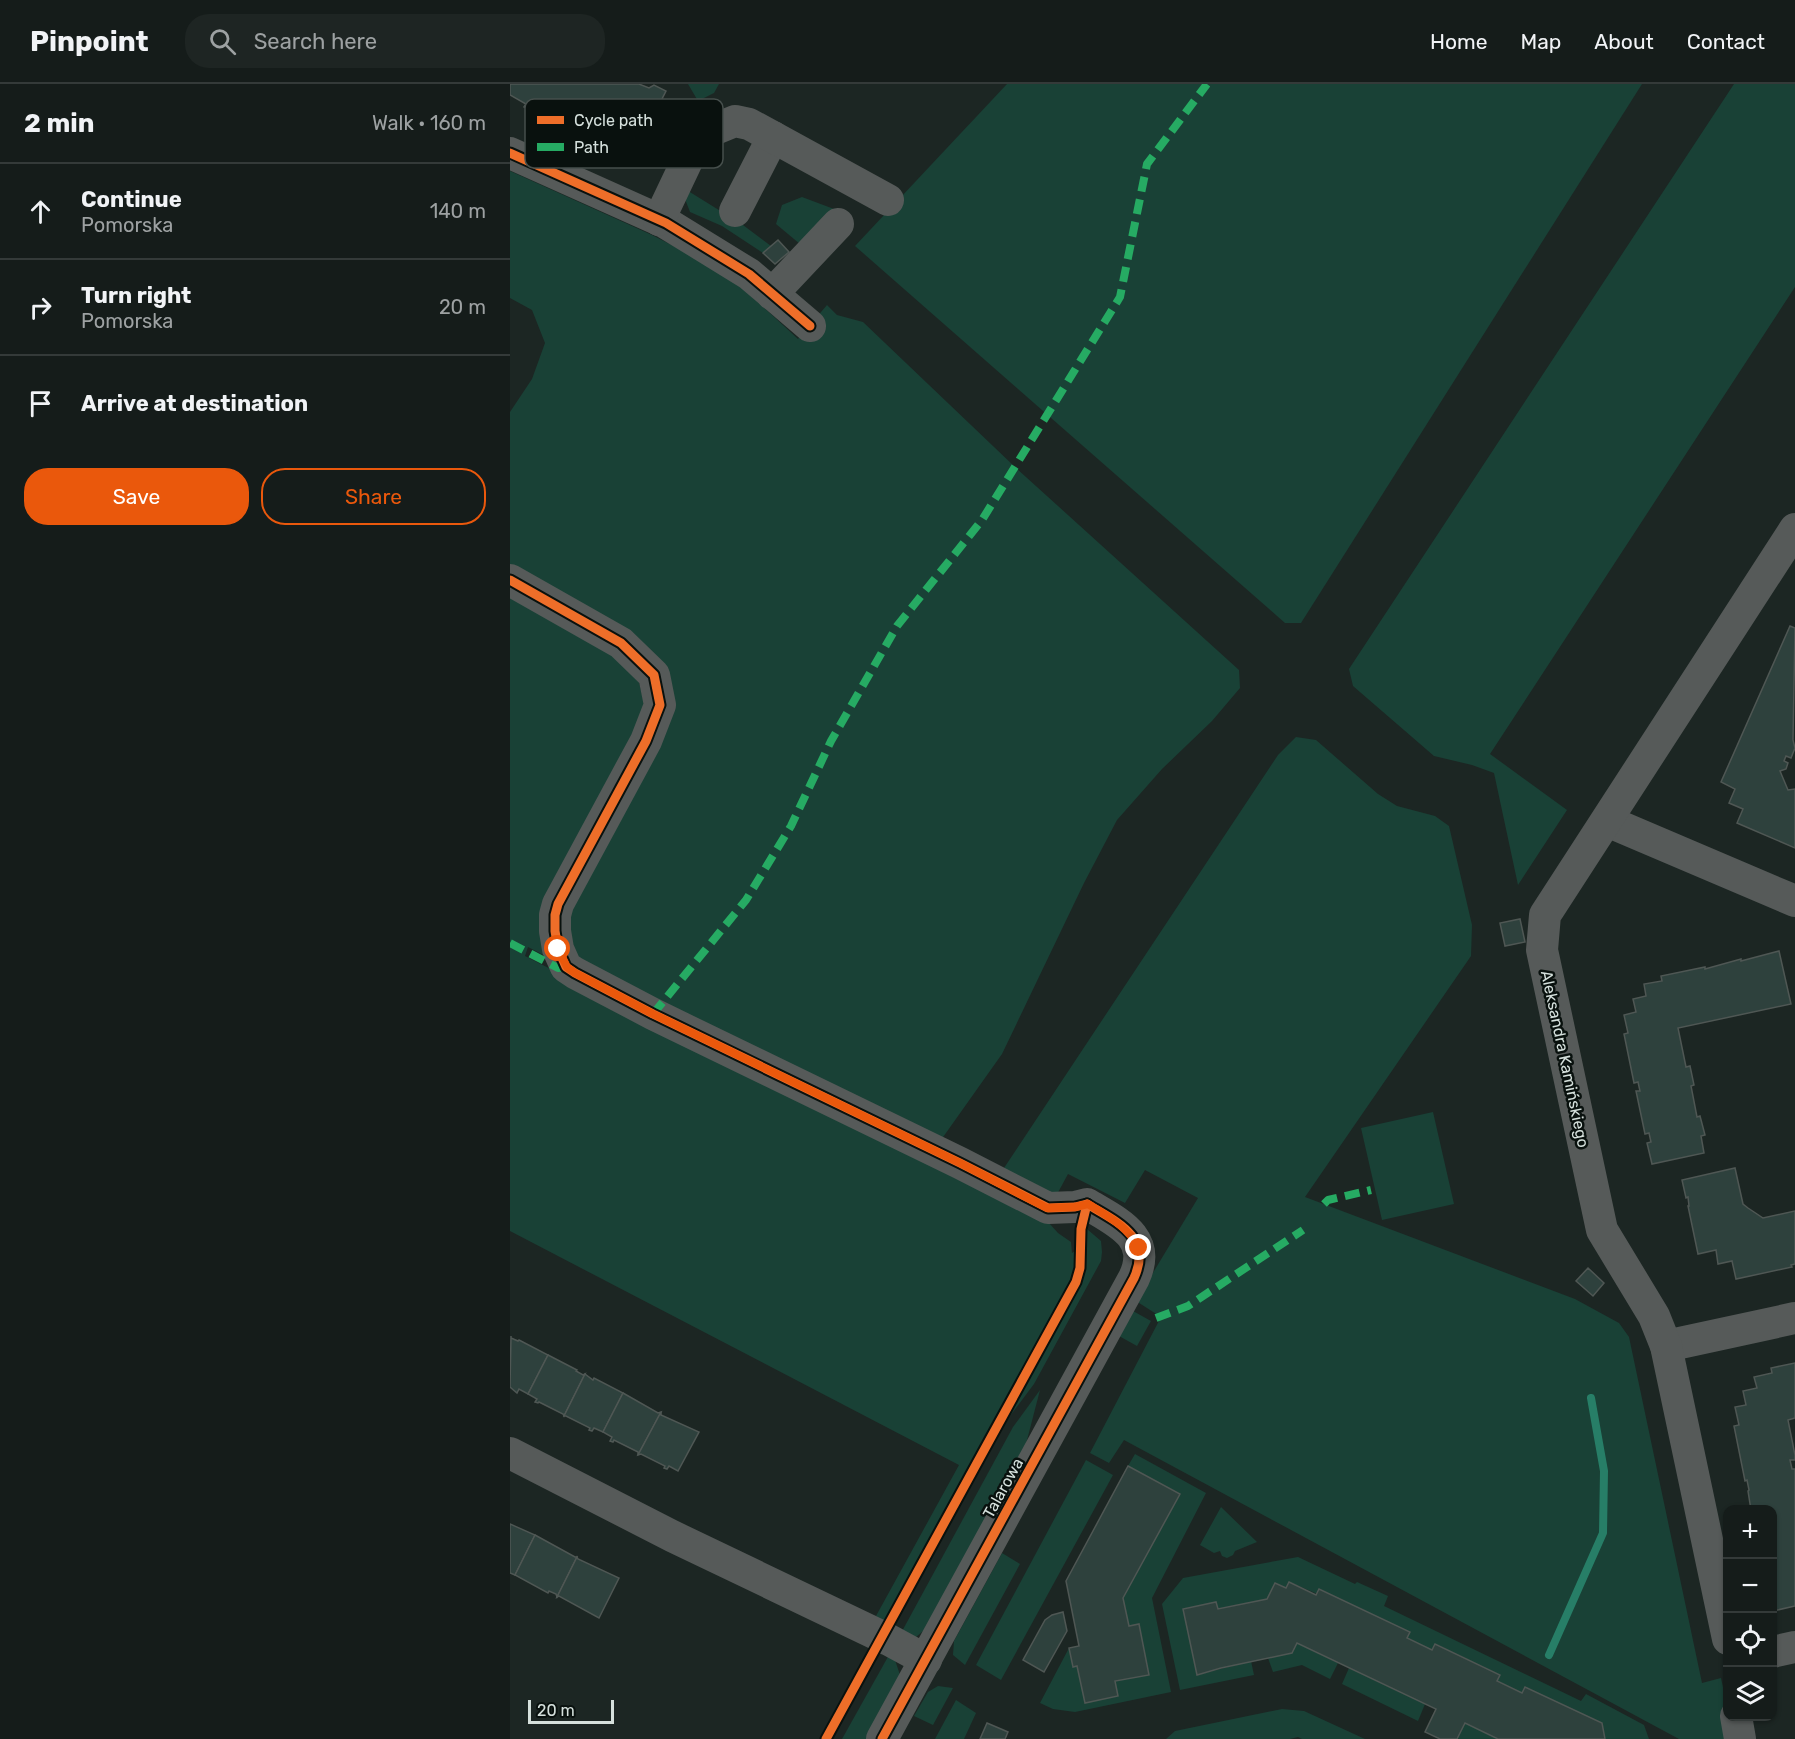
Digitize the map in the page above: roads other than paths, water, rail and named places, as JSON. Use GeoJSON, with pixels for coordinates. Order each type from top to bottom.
{"type":"FeatureCollection","features":[{"type":"Feature","properties":{"kind":"street"},"geometry":{"type":"LineString","coordinates":[[723,127],[735,122],[749,124],[888,200]]}},
{"type":"Feature","properties":{"kind":"street"},"geometry":{"type":"LineString","coordinates":[[735,211],[773,137]]}},
{"type":"Feature","properties":{"kind":"street"},"geometry":{"type":"LineString","coordinates":[[510,153],[525,160]]}},
{"type":"Feature","properties":{"kind":"street"},"geometry":{"type":"LineString","coordinates":[[543,168],[659,220],[749,274],[810,326]]}},
{"type":"Feature","properties":{"kind":"street"},"geometry":{"type":"LineString","coordinates":[[659,220],[684,168]]}},
{"type":"Feature","properties":{"kind":"street"},"geometry":{"type":"LineString","coordinates":[[772,294],[838,224]]}},
{"type":"Feature","properties":{"kind":"street","name":"Aleksandra Kamińskiego"},"geometry":{"type":"LineString","coordinates":[[1723,1615],[1666,1346],[1654,1316],[1602,1230],[1542,950],[1545,915],[1792,541]]}},
{"type":"Feature","properties":{"kind":"street","name":"Talarowa"},"geometry":{"type":"LineString","coordinates":[[510,580],[621,643],[654,675],[660,705],[646,741],[558,904],[555,931],[558,949],[567,967],[653,1014],[960,1163],[1047,1208],[1088,1204],[1119,1223],[1139,1248],[1139,1268],[1134,1278],[882,1739]]}},
{"type":"Feature","properties":{"kind":"street"},"geometry":{"type":"LineString","coordinates":[[1607,820],[1795,901]]}},
{"type":"Feature","properties":{"kind":"street"},"geometry":{"type":"LineString","coordinates":[[1666,1346],[1795,1318]]}},
{"type":"Feature","properties":{"kind":"street"},"geometry":{"type":"LineString","coordinates":[[510,1453],[672,1536],[926,1660]]}},
{"type":"Feature","properties":{"kind":"street"},"geometry":{"type":"LineString","coordinates":[[1777,1651],[1795,1647]]}},
{"type":"Feature","properties":{"kind":"street"},"geometry":{"type":"LineString","coordinates":[[1737,1721],[1740,1739]]}},
{"type":"Feature","properties":{"kind":"waterway"},"geometry":{"type":"LineString","coordinates":[[1549,1655],[1603,1533],[1604,1471],[1591,1398]]}}]}
